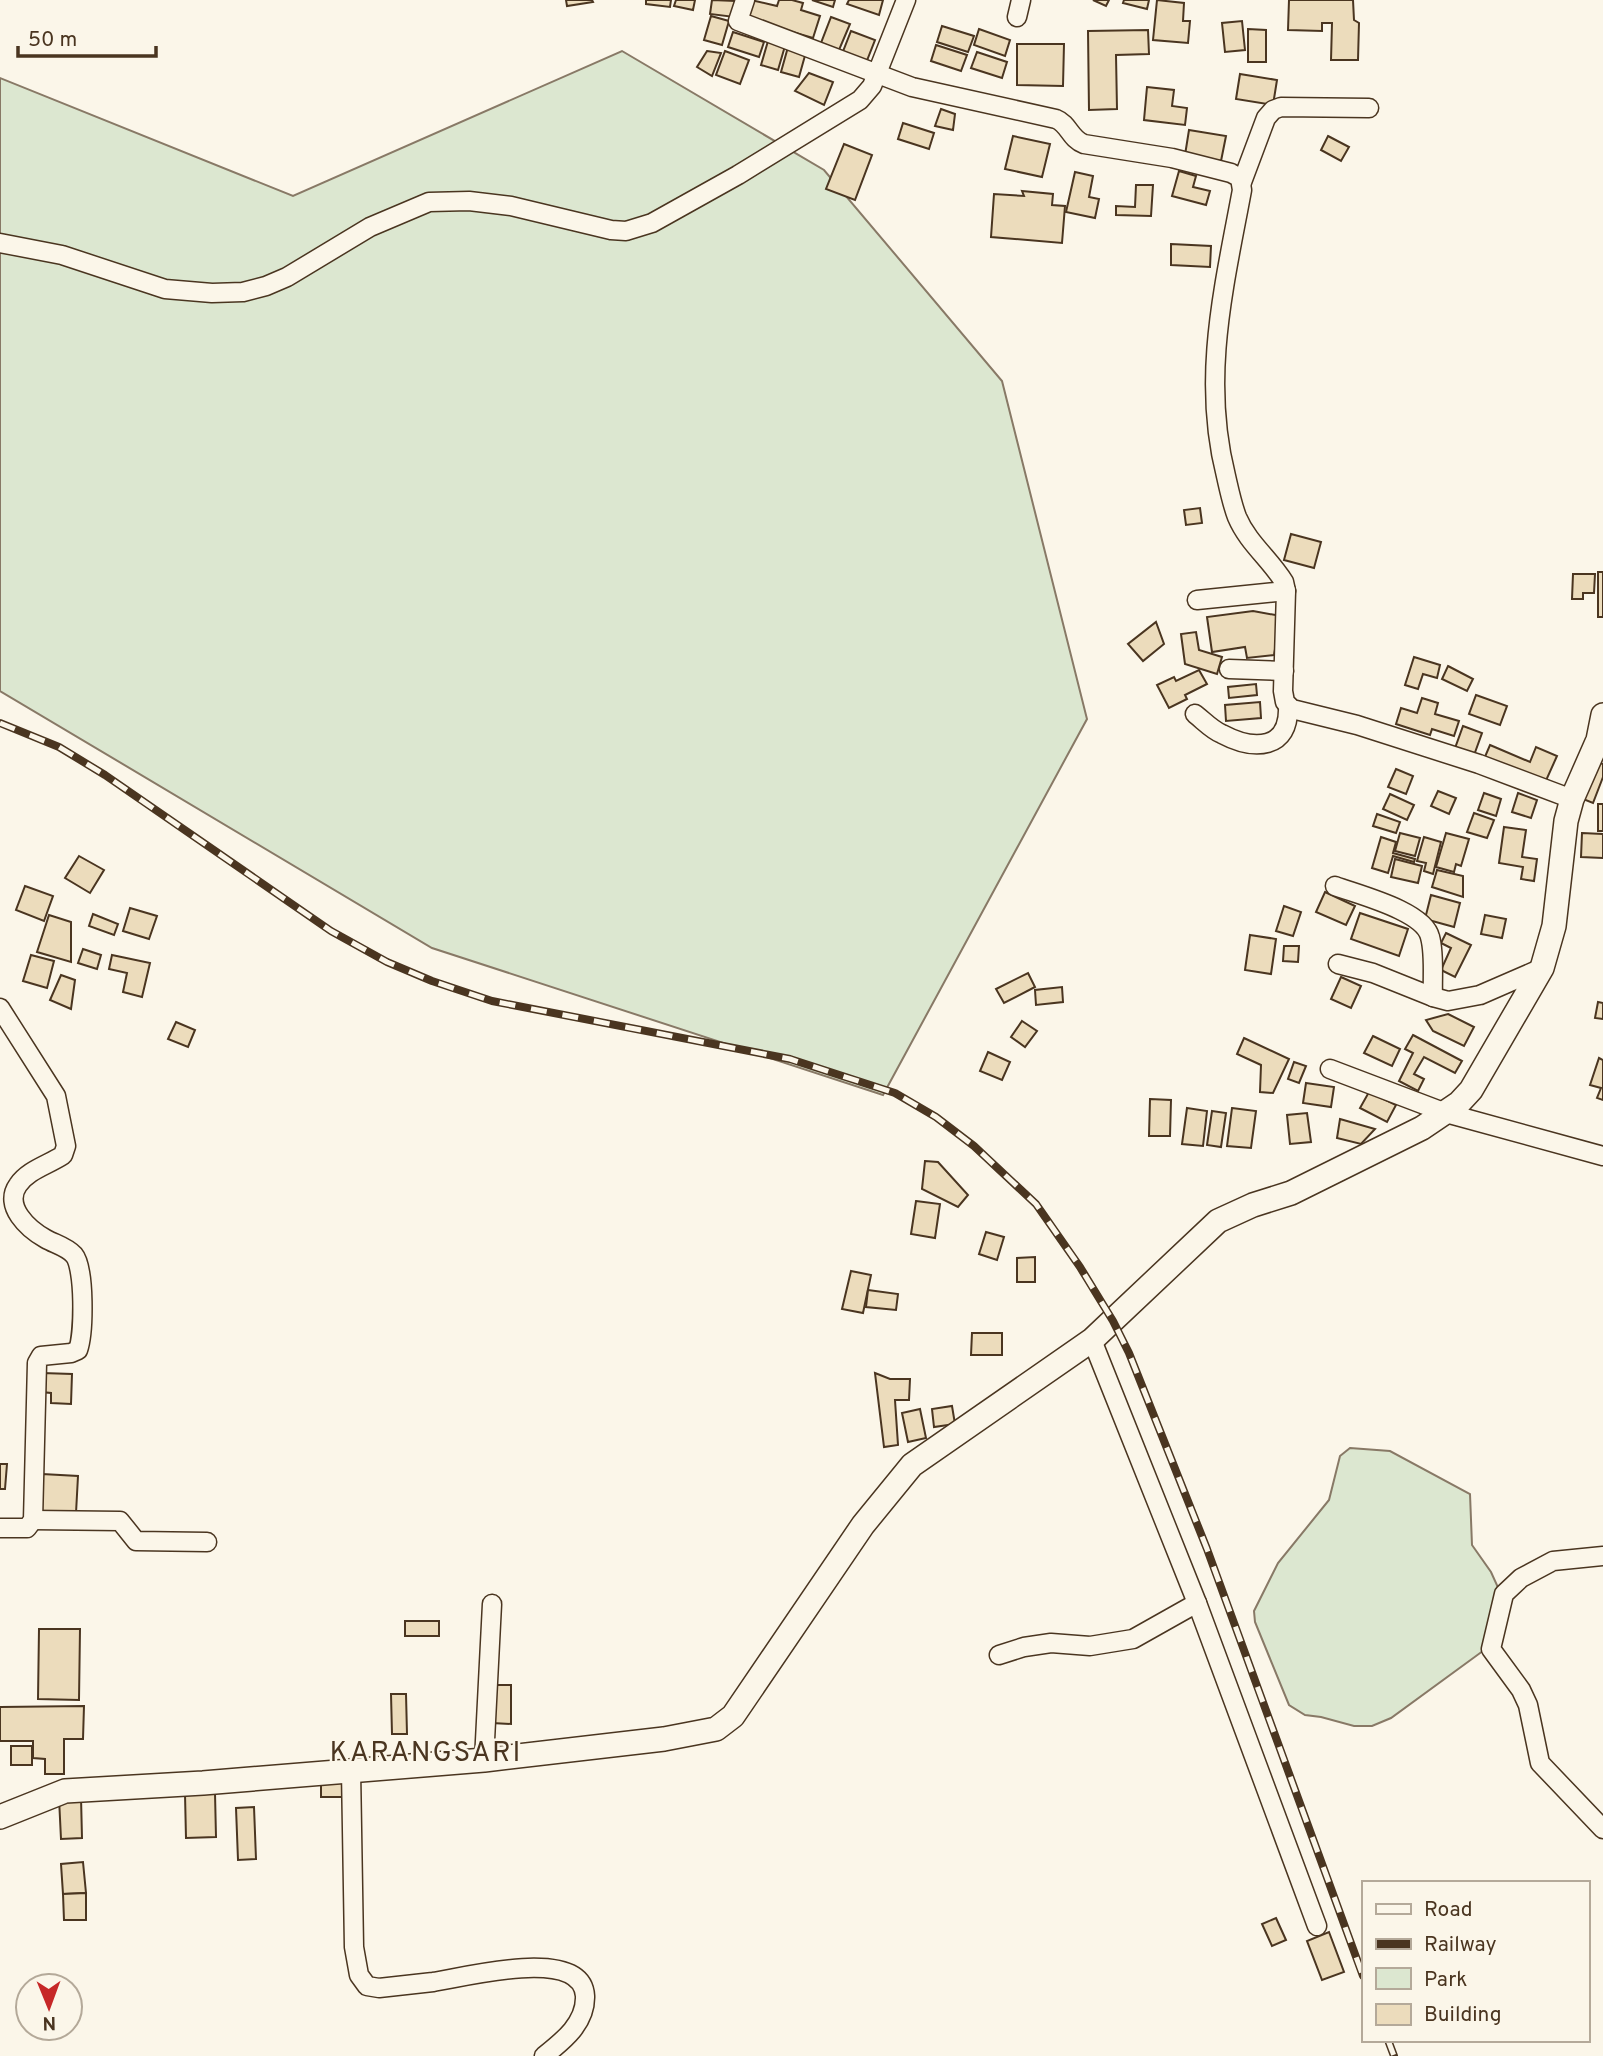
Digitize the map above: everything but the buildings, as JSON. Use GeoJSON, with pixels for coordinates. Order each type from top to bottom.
{"type":"FeatureCollection","features":[{"type":"Feature","properties":{"kind":"street"},"geometry":{"type":"LineString","coordinates":[[745,0],[738,21],[877,74],[945,96],[1056,119],[1066,126],[1073,138],[1084,144],[1172,158],[1231,173],[1242,182]]}},
{"type":"Feature","properties":{"kind":"street"},"geometry":{"type":"LineString","coordinates":[[0,243],[62,255],[165,289],[212,293],[243,292],[266,286],[287,277],[370,227],[429,202],[469,201],[511,206],[611,230],[626,231],[652,223],[852,106],[868,92],[906,0]]}},
{"type":"Feature","properties":{"kind":"street"},"geometry":{"type":"LineString","coordinates":[[1195,714],[1221,734],[1258,745],[1275,741],[1283,734],[1289,722],[1288,706],[1284,697],[1286,591],[1278,573],[1248,537],[1236,516],[1216,429],[1214,380],[1217,331],[1242,182],[1266,118],[1273,110],[1281,107],[1369,108]]}},
{"type":"Feature","properties":{"kind":"street"},"geometry":{"type":"LineString","coordinates":[[1197,600],[1286,591]]}},
{"type":"Feature","properties":{"kind":"street"},"geometry":{"type":"LineString","coordinates":[[1229,669],[1284,671]]}},
{"type":"Feature","properties":{"kind":"street"},"geometry":{"type":"LineString","coordinates":[[1288,706],[1479,764],[1572,799]]}},
{"type":"Feature","properties":{"kind":"street"},"geometry":{"type":"LineString","coordinates":[[0,1817],[65,1791],[203,1783],[484,1760],[664,1739],[716,1729],[733,1716],[863,1525],[912,1465],[1092,1340],[1218,1221],[1311,1184],[1422,1128],[1471,1090],[1542,968],[1554,926],[1566,821],[1572,799],[1590,761],[1603,715]]}},
{"type":"Feature","properties":{"kind":"street"},"geometry":{"type":"LineString","coordinates":[[1335,886],[1408,913],[1423,924],[1430,935],[1433,997]]}},
{"type":"Feature","properties":{"kind":"street"},"geometry":{"type":"LineString","coordinates":[[1338,964],[1373,973],[1448,1001],[1467,999],[1542,968]]}},
{"type":"Feature","properties":{"kind":"street"},"geometry":{"type":"LineString","coordinates":[[0,1008],[56,1096],[66,1146],[63,1155],[20,1182],[13,1194],[13,1203],[25,1222],[38,1234],[73,1253],[79,1262],[82,1282],[81,1340],[78,1350],[43,1355],[37,1363],[33,1520],[27,1528],[0,1528]]}},
{"type":"Feature","properties":{"kind":"street"},"geometry":{"type":"LineString","coordinates":[[1330,1069],[1446,1112],[1603,1156]]}},
{"type":"Feature","properties":{"kind":"street"},"geometry":{"type":"LineString","coordinates":[[1092,1340],[1197,1603],[1317,1926]]}},
{"type":"Feature","properties":{"kind":"street"},"geometry":{"type":"LineString","coordinates":[[33,1520],[120,1521],[136,1541],[207,1542]]}},
{"type":"Feature","properties":{"kind":"street"},"geometry":{"type":"LineString","coordinates":[[1603,1556],[1553,1561],[1521,1578],[1504,1594],[1491,1649],[1521,1690],[1528,1705],[1540,1763],[1603,1829]]}},
{"type":"Feature","properties":{"kind":"street"},"geometry":{"type":"LineString","coordinates":[[999,1656],[1024,1647],[1051,1643],[1090,1646],[1133,1639],[1197,1603]]}},
{"type":"Feature","properties":{"kind":"street"},"geometry":{"type":"LineString","coordinates":[[484,1760],[492,1604]]}},
{"type":"Feature","properties":{"kind":"street"},"geometry":{"type":"LineString","coordinates":[[351,1770],[354,1947],[361,1979],[367,1986],[379,1988],[532,1967],[565,1973],[577,1979],[584,1988],[582,2014],[563,2042],[544,2056]]}},
{"type":"Feature","properties":{"kind":"green space"},"geometry":{"type":"Polygon","coordinates":[[[622,51],[824,170],[1002,381],[1087,719],[883,1095],[432,948],[0,691],[0,78],[293,196],[622,51]]]}},
{"type":"Feature","properties":{"kind":"green space"},"geometry":{"type":"Polygon","coordinates":[[[1350,1448],[1390,1451],[1470,1494],[1472,1545],[1491,1572],[1501,1594],[1487,1648],[1391,1718],[1372,1726],[1354,1726],[1305,1715],[1289,1705],[1255,1622],[1254,1611],[1278,1563],[1329,1500],[1340,1456],[1350,1448]]]}},
{"type":"Feature","properties":{"kind":"railway"},"geometry":{"type":"LineString","coordinates":[[0,723],[59,747],[105,775],[331,931],[387,962],[432,981],[492,1001],[790,1059],[895,1093],[936,1117],[974,1146],[1036,1204],[1080,1267],[1129,1353],[1207,1549],[1362,1973]]}},
{"type":"Feature","properties":{"kind":"railway"},"geometry":{"type":"LineString","coordinates":[[1389,2042],[1394,2056]]}},
{"type":"Feature","properties":{"kind":"district","name":"KARANGSARI"},"geometry":{"type":"Point","coordinates":[426,1751]}}]}
